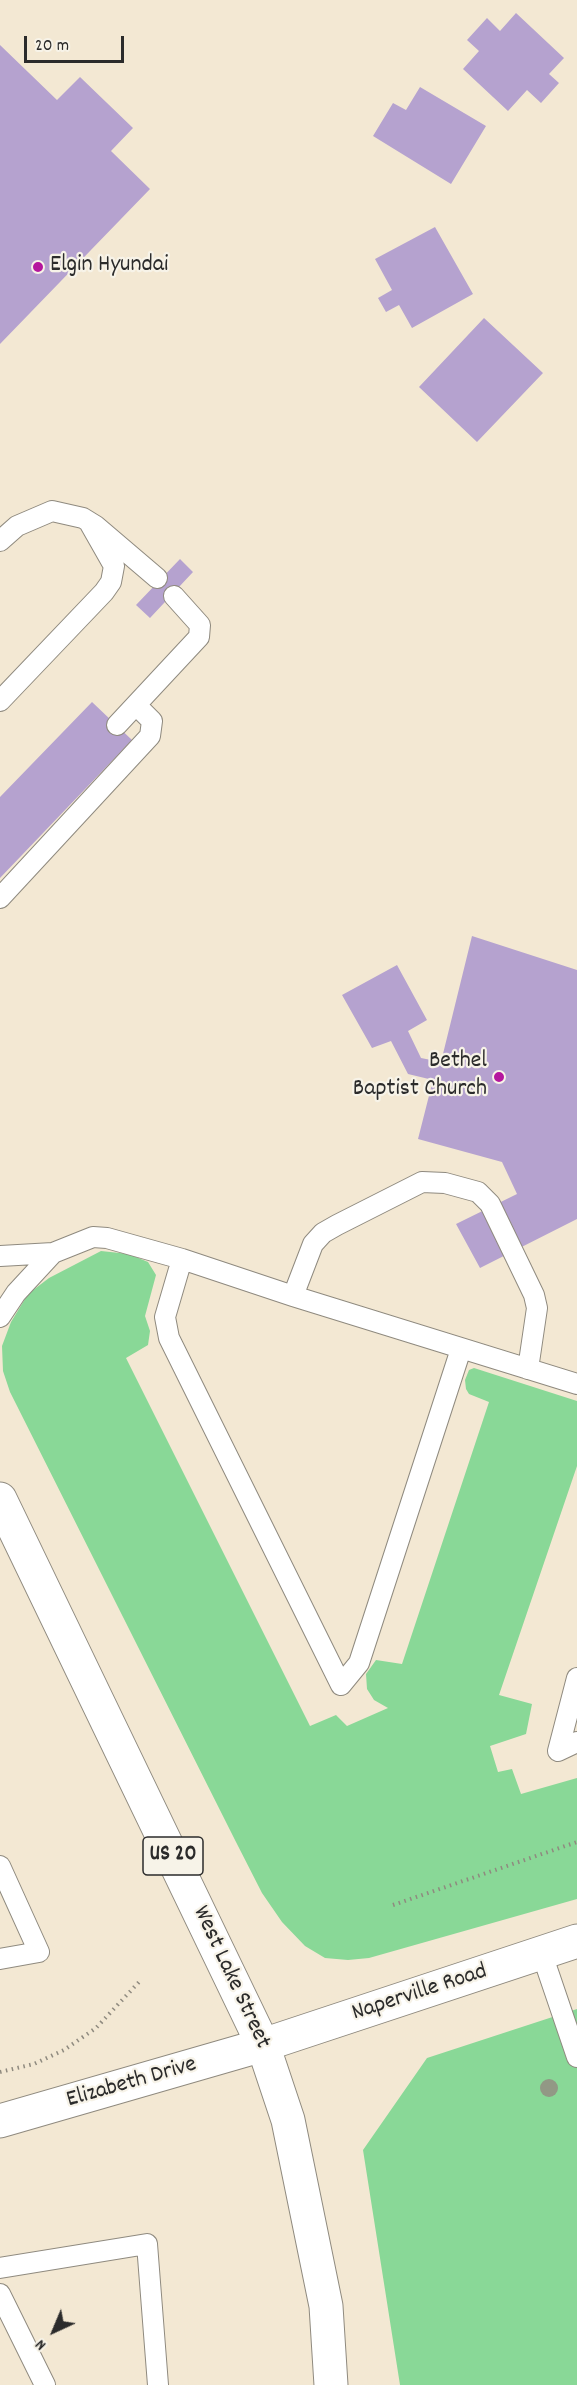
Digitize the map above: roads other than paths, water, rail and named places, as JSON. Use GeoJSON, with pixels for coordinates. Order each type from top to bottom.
{"type":"FeatureCollection","features":[{"type":"Feature","properties":{"kind":"main road","name":"West Lake Street"},"geometry":{"type":"LineString","coordinates":[[0,1499],[263,2045],[288,2120],[326,2306],[331,2385]]}},
{"type":"Feature","properties":{"kind":"main road","name":"Naperville Road"},"geometry":{"type":"LineString","coordinates":[[263,2045],[577,1941]]}},
{"type":"Feature","properties":{"kind":"main road","name":"Elizabeth Drive"},"geometry":{"type":"LineString","coordinates":[[0,2121],[263,2045]]}},
{"type":"Feature","properties":{"kind":"lane"},"geometry":{"type":"LineString","coordinates":[[0,542],[17,526],[52,511],[89,522],[110,536],[157,578]]}},
{"type":"Feature","properties":{"kind":"lane"},"geometry":{"type":"LineString","coordinates":[[0,701],[104,592],[114,575],[110,556],[89,522]]}},
{"type":"Feature","properties":{"kind":"lane"},"geometry":{"type":"LineString","coordinates":[[117,725],[199,637],[200,625],[174,596]]}},
{"type":"Feature","properties":{"kind":"lane"},"geometry":{"type":"LineString","coordinates":[[0,898],[150,736],[152,721],[136,705]]}},
{"type":"Feature","properties":{"kind":"lane"},"geometry":{"type":"LineString","coordinates":[[293,1296],[313,1244],[330,1229],[422,1182],[445,1183],[478,1192],[490,1204],[534,1295],[537,1315],[528,1368]]}},
{"type":"Feature","properties":{"kind":"lane"},"geometry":{"type":"LineString","coordinates":[[0,1256],[53,1252],[93,1238],[107,1238],[182,1259],[577,1384]]}},
{"type":"Feature","properties":{"kind":"lane"},"geometry":{"type":"LineString","coordinates":[[0,1317],[16,1293],[53,1252]]}},
{"type":"Feature","properties":{"kind":"lane"},"geometry":{"type":"LineString","coordinates":[[182,1259],[165,1317],[169,1338],[341,1685],[359,1663],[461,1349]]}},
{"type":"Feature","properties":{"kind":"lane"},"geometry":{"type":"LineString","coordinates":[[577,1678],[558,1751],[577,1742]]}},
{"type":"Feature","properties":{"kind":"lane"},"geometry":{"type":"LineString","coordinates":[[0,1866],[39,1952],[0,1959]]}},
{"type":"Feature","properties":{"kind":"lane"},"geometry":{"type":"LineString","coordinates":[[542,1954],[577,2057]]}},
{"type":"Feature","properties":{"kind":"lane"},"geometry":{"type":"LineString","coordinates":[[0,2268],[147,2244],[158,2385]]}},
{"type":"Feature","properties":{"kind":"lane"},"geometry":{"type":"LineString","coordinates":[[0,2294],[45,2385]]}},
{"type":"Feature","properties":{"kind":"place","name":"Elgin Hyundai"},"geometry":{"type":"Point","coordinates":[38,267]}},
{"type":"Feature","properties":{"kind":"place","name":"Bethel Baptist Church"},"geometry":{"type":"Point","coordinates":[499,1077]}}]}
